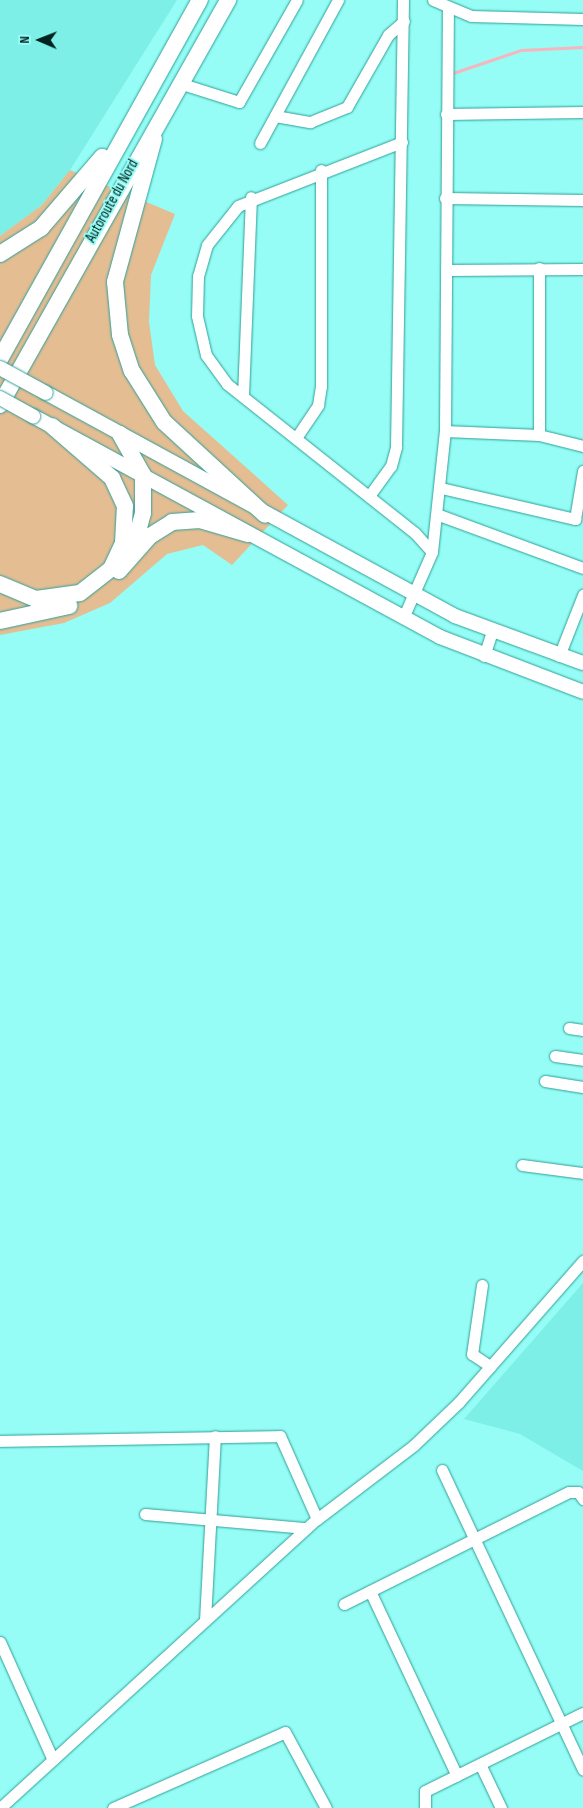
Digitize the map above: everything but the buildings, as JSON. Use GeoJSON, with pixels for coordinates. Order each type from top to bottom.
{"type":"FeatureCollection","features":[{"type":"Feature","properties":{"kind":"highway","name":"Autoroute du Nord"},"geometry":{"type":"LineString","coordinates":[[0,359],[200,0]]}},
{"type":"Feature","properties":{"kind":"highway","name":"Autoroute du Nord"},"geometry":{"type":"LineString","coordinates":[[0,405],[178,84],[228,0]]}},
{"type":"Feature","properties":{"kind":"highway"},"geometry":{"type":"LineString","coordinates":[[0,254],[41,228],[66,204],[150,89]]}},
{"type":"Feature","properties":{"kind":"highway"},"geometry":{"type":"LineString","coordinates":[[159,118],[115,282],[120,335],[132,371],[164,422],[265,515]]}},
{"type":"Feature","properties":{"kind":"highway"},"geometry":{"type":"LineString","coordinates":[[0,584],[36,599],[80,593],[110,569],[123,543],[125,506],[112,478],[52,426]]}},
{"type":"Feature","properties":{"kind":"highway"},"geometry":{"type":"LineString","coordinates":[[120,434],[142,475],[143,513],[132,553]]}},
{"type":"Feature","properties":{"kind":"highway"},"geometry":{"type":"LineString","coordinates":[[0,620],[68,606],[94,595],[132,553],[159,528],[185,519],[248,534]]}},
{"type":"Feature","properties":{"kind":"main road"},"geometry":{"type":"LineString","coordinates":[[0,368],[414,595],[492,632],[583,663]]}},
{"type":"Feature","properties":{"kind":"main road"},"geometry":{"type":"LineString","coordinates":[[0,398],[403,618],[484,656],[583,692]]}},
{"type":"Feature","properties":{"kind":"street"},"geometry":{"type":"LineString","coordinates":[[178,84],[239,102],[297,0]]}},
{"type":"Feature","properties":{"kind":"street"},"geometry":{"type":"LineString","coordinates":[[260,143],[338,0]]}},
{"type":"Feature","properties":{"kind":"street"},"geometry":{"type":"LineString","coordinates":[[368,496],[391,466],[396,447],[403,0]]}},
{"type":"Feature","properties":{"kind":"street"},"geometry":{"type":"LineString","coordinates":[[433,0],[471,16],[583,20]]}},
{"type":"Feature","properties":{"kind":"street"},"geometry":{"type":"LineString","coordinates":[[403,618],[432,552],[439,515],[441,488],[445,431],[445,198],[448,7]]}},
{"type":"Feature","properties":{"kind":"street"},"geometry":{"type":"LineString","coordinates":[[275,116],[306,122],[347,107],[388,35],[404,21]]}},
{"type":"Feature","properties":{"kind":"street"},"geometry":{"type":"LineString","coordinates":[[446,114],[583,112]]}},
{"type":"Feature","properties":{"kind":"street"},"geometry":{"type":"LineString","coordinates":[[402,142],[251,197],[225,217],[207,245],[197,297],[206,355],[214,371],[368,496],[432,552]]}},
{"type":"Feature","properties":{"kind":"street"},"geometry":{"type":"LineString","coordinates":[[296,438],[318,405],[321,386],[321,170]]}},
{"type":"Feature","properties":{"kind":"street"},"geometry":{"type":"LineString","coordinates":[[243,396],[251,197]]}},
{"type":"Feature","properties":{"kind":"street"},"geometry":{"type":"LineString","coordinates":[[445,198],[583,200]]}},
{"type":"Feature","properties":{"kind":"street"},"geometry":{"type":"LineString","coordinates":[[539,268],[539,435]]}},
{"type":"Feature","properties":{"kind":"street"},"geometry":{"type":"LineString","coordinates":[[446,270],[583,269]]}},
{"type":"Feature","properties":{"kind":"street"},"geometry":{"type":"LineString","coordinates":[[445,431],[539,435],[583,446]]}},
{"type":"Feature","properties":{"kind":"street"},"geometry":{"type":"LineString","coordinates":[[441,488],[575,518],[583,471]]}},
{"type":"Feature","properties":{"kind":"street"},"geometry":{"type":"LineString","coordinates":[[439,515],[583,568]]}},
{"type":"Feature","properties":{"kind":"street"},"geometry":{"type":"LineString","coordinates":[[559,656],[583,595]]}},
{"type":"Feature","properties":{"kind":"street"},"geometry":{"type":"LineString","coordinates":[[484,656],[492,632]]}},
{"type":"Feature","properties":{"kind":"street"},"geometry":{"type":"LineString","coordinates":[[568,1028],[583,1030]]}},
{"type":"Feature","properties":{"kind":"street"},"geometry":{"type":"LineString","coordinates":[[555,1056],[583,1060]]}},
{"type":"Feature","properties":{"kind":"street"},"geometry":{"type":"LineString","coordinates":[[545,1081],[583,1087]]}},
{"type":"Feature","properties":{"kind":"street"},"geometry":{"type":"LineString","coordinates":[[522,1165],[583,1173]]}},
{"type":"Feature","properties":{"kind":"street"},"geometry":{"type":"LineString","coordinates":[[0,1808],[306,1528],[414,1445],[490,1366],[583,1261]]}},
{"type":"Feature","properties":{"kind":"street"},"geometry":{"type":"LineString","coordinates":[[482,1285],[472,1354],[490,1366]]}},
{"type":"Feature","properties":{"kind":"street"},"geometry":{"type":"LineString","coordinates":[[205,1620],[215,1436]]}},
{"type":"Feature","properties":{"kind":"street"},"geometry":{"type":"LineString","coordinates":[[0,1441],[280,1436],[317,1519]]}},
{"type":"Feature","properties":{"kind":"street"},"geometry":{"type":"LineString","coordinates":[[442,1470],[583,1768]]}},
{"type":"Feature","properties":{"kind":"street"},"geometry":{"type":"LineString","coordinates":[[344,1604],[569,1492],[578,1492],[583,1499]]}},
{"type":"Feature","properties":{"kind":"street"},"geometry":{"type":"LineString","coordinates":[[145,1514],[210,1518],[306,1528]]}},
{"type":"Feature","properties":{"kind":"street"},"geometry":{"type":"LineString","coordinates":[[370,1591],[457,1776]]}},
{"type":"Feature","properties":{"kind":"street"},"geometry":{"type":"LineString","coordinates":[[0,1642],[53,1760]]}},
{"type":"Feature","properties":{"kind":"street"},"geometry":{"type":"LineString","coordinates":[[425,1808],[425,1791],[583,1713]]}},
{"type":"Feature","properties":{"kind":"street"},"geometry":{"type":"LineString","coordinates":[[113,1808],[285,1732],[326,1808]]}},
{"type":"Feature","properties":{"kind":"street"},"geometry":{"type":"LineString","coordinates":[[480,1764],[501,1808]]}},
{"type":"Feature","properties":{"kind":"shaded area"},"geometry":{"type":"Polygon","coordinates":[[[0,0],[177,0],[70,170],[42,205],[0,236],[0,0]]]}},
{"type":"Feature","properties":{"kind":"shaded area"},"geometry":{"type":"Polygon","coordinates":[[[70,170],[175,214],[151,275],[149,322],[155,365],[183,411],[288,505],[232,565],[203,545],[167,554],[110,603],[64,623],[0,635],[0,236],[42,205],[70,170]]]}},
{"type":"Feature","properties":{"kind":"shaded area"},"geometry":{"type":"Polygon","coordinates":[[[583,1283],[583,1471],[520,1434],[464,1419],[583,1283]]]}},
{"type":"Feature","properties":{"kind":"waterway"},"geometry":{"type":"LineString","coordinates":[[453,73],[521,50],[583,47]]}}]}
